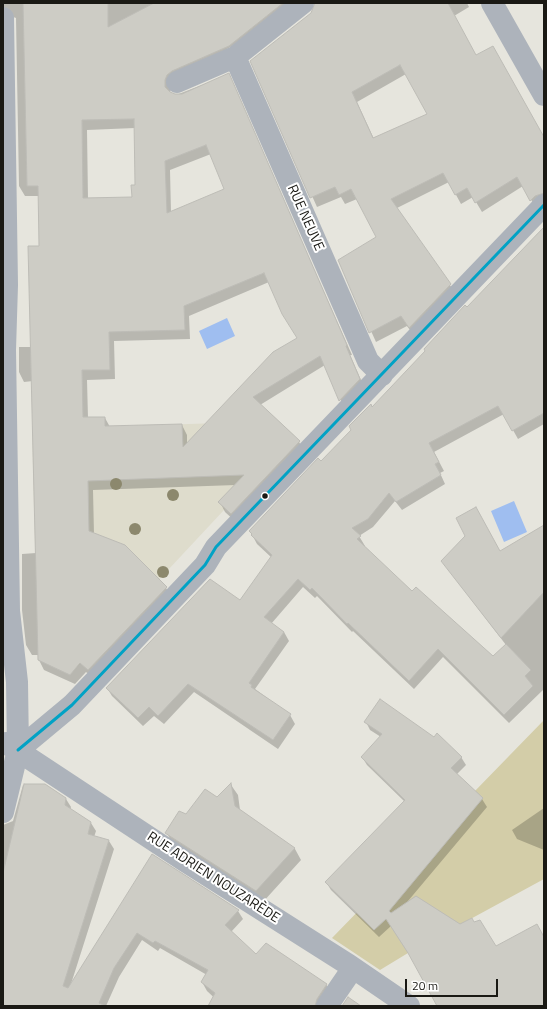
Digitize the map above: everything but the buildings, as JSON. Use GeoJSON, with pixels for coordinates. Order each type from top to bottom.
{"type":"FeatureCollection","features":[{"type":"Feature","properties":{"kind":"street"},"geometry":{"type":"LineString","coordinates":[[177,82],[235,57],[302,3]]}},
{"type":"Feature","properties":{"kind":"street"},"geometry":{"type":"LineString","coordinates":[[492,3],[544,95]]}},
{"type":"Feature","properties":{"kind":"street"},"geometry":{"type":"LineString","coordinates":[[3,18],[7,285],[5,356],[9,611],[17,682],[3,812]]}},
{"type":"Feature","properties":{"kind":"street","name":"RUE NEUVE"},"geometry":{"type":"LineString","coordinates":[[235,57],[368,361],[382,375]]}},
{"type":"Feature","properties":{"kind":"street"},"geometry":{"type":"LineString","coordinates":[[10,746],[72,705],[204,565],[216,547],[544,206]]}},
{"type":"Feature","properties":{"kind":"street","name":"RUE ADRIEN NOUZARÈDE"},"geometry":{"type":"LineString","coordinates":[[10,746],[185,861],[353,968],[409,1006]]}},
{"type":"Feature","properties":{"kind":"street"},"geometry":{"type":"LineString","coordinates":[[327,1006],[353,968]]}},
{"type":"Feature","properties":{"kind":"shaded area"},"geometry":{"type":"Polygon","coordinates":[[[241,386],[294,435],[70,675],[38,660],[32,429],[220,423],[241,386]]]}},
{"type":"Feature","properties":{"kind":"shaded area"},"geometry":{"type":"Polygon","coordinates":[[[544,720],[544,879],[408,953],[380,970],[332,938],[544,720]]]}},
{"type":"Feature","properties":{"kind":"water"},"geometry":{"type":"Polygon","coordinates":[[[227,318],[235,336],[207,349],[199,331],[227,318]]]}},
{"type":"Feature","properties":{"kind":"water"},"geometry":{"type":"Polygon","coordinates":[[[514,501],[527,532],[504,542],[491,511],[514,501]]]}},
{"type":"Feature","properties":{"kind":"transit line"},"geometry":{"type":"LineString","coordinates":[[18,750],[72,705],[205,565],[216,547],[544,205]]}}]}
